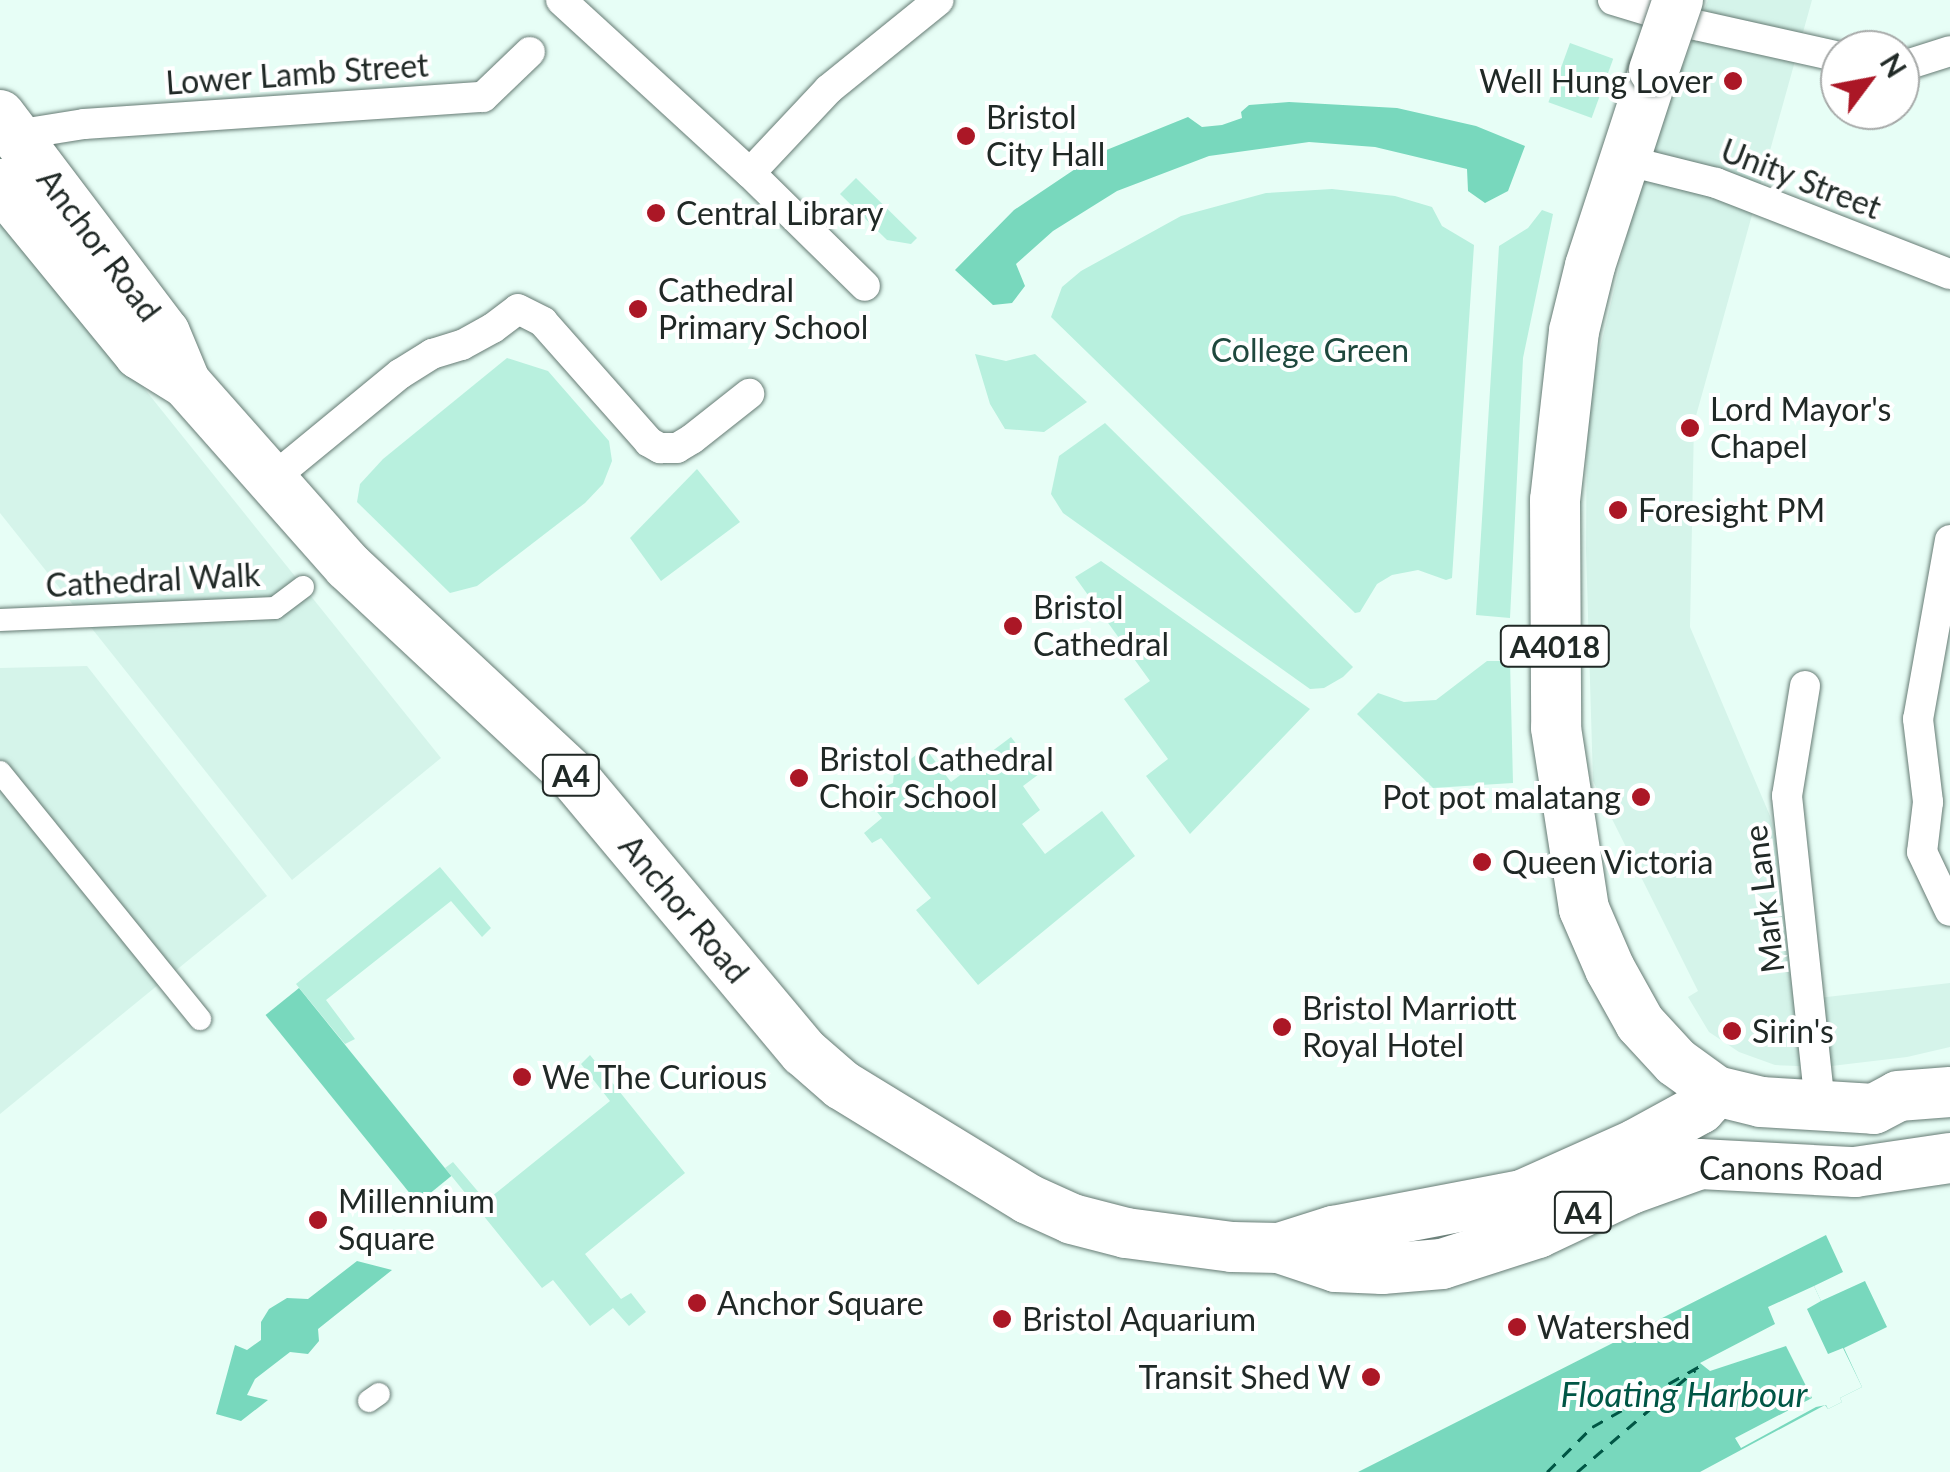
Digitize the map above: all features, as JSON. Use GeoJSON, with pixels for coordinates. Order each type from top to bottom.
{"type":"FeatureCollection","features":[{"type":"Feature","properties":{"kind":"main road","name":"A4018"},"geometry":{"type":"LineString","coordinates":[[1678,0],[1590,266],[1564,394],[1555,500],[1556,728],[1584,909],[1610,970],[1640,1023],[1676,1062],[1716,1091],[1761,1102],[1874,1109],[1898,1096],[1950,1092]]}},
{"type":"Feature","properties":{"kind":"main road","name":"Anchor Road"},"geometry":{"type":"LineString","coordinates":[[14,147],[165,333],[186,383],[348,566],[572,776],[804,1052],[842,1085],[1028,1199],[1072,1219],[1126,1232],[1256,1247]]}},
{"type":"Feature","properties":{"kind":"main road","name":"A4"},"geometry":{"type":"LineString","coordinates":[[1256,1247],[1522,1195],[1636,1144],[1700,1109],[1716,1091]]}},
{"type":"Feature","properties":{"kind":"main road","name":"A4018"},"geometry":{"type":"LineString","coordinates":[[1874,1109],[1896,1126],[1950,1125]]}},
{"type":"Feature","properties":{"kind":"main road","name":"Canons Road"},"geometry":{"type":"LineString","coordinates":[[1256,1247],[1336,1267],[1382,1269],[1442,1264],[1538,1233],[1631,1189],[1700,1164],[1855,1172],[1950,1158]]}},
{"type":"Feature","properties":{"kind":"street"},"geometry":{"type":"LineString","coordinates":[[561,0],[750,173],[865,286]]}},
{"type":"Feature","properties":{"kind":"street"},"geometry":{"type":"LineString","coordinates":[[750,173],[828,88],[939,0]]}},
{"type":"Feature","properties":{"kind":"street"},"geometry":{"type":"LineString","coordinates":[[1614,0],[1724,32],[1820,54]]}},
{"type":"Feature","properties":{"kind":"street"},"geometry":{"type":"LineString","coordinates":[[1920,60],[1950,50]]}},
{"type":"Feature","properties":{"kind":"street","name":"Lower Lamb Street"},"geometry":{"type":"LineString","coordinates":[[14,147],[84,124],[483,97],[530,52]]}},
{"type":"Feature","properties":{"kind":"street","name":"Unity Street"},"geometry":{"type":"LineString","coordinates":[[1624,160],[1716,183],[1950,274]]}},
{"type":"Feature","properties":{"kind":"street"},"geometry":{"type":"LineString","coordinates":[[272,478],[400,374],[432,354],[462,345],[494,328],[518,309],[543,322],[649,442],[660,448],[677,448],[692,440],[749,394]]}},
{"type":"Feature","properties":{"kind":"street"},"geometry":{"type":"LineString","coordinates":[[1949,559],[1918,718],[1928,802],[1922,852],[1950,911]]}},
{"type":"Feature","properties":{"kind":"street","name":"Cathedral Walk"},"geometry":{"type":"LineString","coordinates":[[0,620],[275,608],[303,587]]}},
{"type":"Feature","properties":{"kind":"street","name":"Mark Lane"},"geometry":{"type":"LineString","coordinates":[[1805,686],[1787,796],[1820,1106]]}},
{"type":"Feature","properties":{"kind":"street"},"geometry":{"type":"LineString","coordinates":[[0,772],[200,1018]]}},
{"type":"Feature","properties":{"kind":"shaded area"},"geometry":{"type":"Polygon","coordinates":[[[1708,0],[1812,0],[1694,423],[1690,627],[1770,816],[1806,963],[1809,999],[1950,983],[1950,1047],[1907,1057],[1823,1067],[1775,1065],[1739,1052],[1709,1032],[1688,997],[1698,991],[1593,781],[1586,549],[1587,404],[1642,172],[1708,0]]]}},
{"type":"Feature","properties":{"kind":"shaded area"},"geometry":{"type":"Polygon","coordinates":[[[0,209],[441,758],[292,880],[0,513],[0,209]]]}},
{"type":"Feature","properties":{"kind":"shaded area"},"geometry":{"type":"Polygon","coordinates":[[[87,666],[267,896],[0,1114],[0,668],[87,666]]]}},
{"type":"Feature","properties":{"kind":"green space"},"geometry":{"type":"Polygon","coordinates":[[[1570,43],[1613,59],[1592,118],[1548,102],[1570,43]]]}},
{"type":"Feature","properties":{"kind":"green space"},"geometry":{"type":"Polygon","coordinates":[[[856,178],[917,238],[911,244],[887,240],[840,194],[856,178]]]}},
{"type":"Feature","properties":{"kind":"green space","name":"College Green"},"geometry":{"type":"Polygon","coordinates":[[[1332,189],[1395,196],[1432,207],[1442,226],[1474,245],[1452,578],[1446,580],[1418,570],[1392,575],[1377,584],[1360,612],[1355,613],[1051,317],[1062,287],[1081,271],[1181,216],[1266,193],[1332,189]]]}},
{"type":"Feature","properties":{"kind":"green space"},"geometry":{"type":"Polygon","coordinates":[[[1542,210],[1553,214],[1523,358],[1510,618],[1476,615],[1499,246],[1528,228],[1542,210]]]}},
{"type":"Feature","properties":{"kind":"green space"},"geometry":{"type":"Polygon","coordinates":[[[975,354],[1006,361],[1035,354],[1087,402],[1044,432],[1005,429],[990,404],[975,354]]]}},
{"type":"Feature","properties":{"kind":"green space"},"geometry":{"type":"Polygon","coordinates":[[[507,358],[548,371],[609,441],[612,461],[603,484],[585,503],[477,586],[450,593],[357,502],[360,484],[383,459],[507,358]]]}},
{"type":"Feature","properties":{"kind":"green space"},"geometry":{"type":"Polygon","coordinates":[[[1105,423],[1353,667],[1343,677],[1324,688],[1310,689],[1063,513],[1051,494],[1059,456],[1105,423]]]}},
{"type":"Feature","properties":{"kind":"green space"},"geometry":{"type":"Polygon","coordinates":[[[697,469],[740,522],[661,581],[630,538],[697,469]]]}},
{"type":"Feature","properties":{"kind":"green space"},"geometry":{"type":"Polygon","coordinates":[[[1101,561],[1310,709],[1190,834],[1146,776],[1168,759],[1124,699],[1150,681],[1075,577],[1101,561]]]}},
{"type":"Feature","properties":{"kind":"green space"},"geometry":{"type":"Polygon","coordinates":[[[1487,661],[1510,661],[1513,783],[1433,788],[1357,714],[1378,693],[1404,702],[1436,700],[1487,661]]]}},
{"type":"Feature","properties":{"kind":"green space"},"geometry":{"type":"Polygon","coordinates":[[[1011,737],[1039,774],[1023,786],[1040,810],[1022,824],[1045,854],[1102,811],[1135,856],[978,985],[916,910],[931,898],[881,838],[872,843],[864,833],[882,818],[864,796],[893,783],[894,772],[925,748],[951,782],[1011,737]]]}},
{"type":"Feature","properties":{"kind":"green space"},"geometry":{"type":"Polygon","coordinates":[[[440,867],[491,928],[482,937],[451,901],[326,1000],[355,1039],[345,1044],[296,984],[440,867]]]}},
{"type":"Feature","properties":{"kind":"green space"},"geometry":{"type":"Polygon","coordinates":[[[590,1055],[685,1173],[585,1254],[621,1299],[631,1293],[646,1312],[629,1326],[613,1308],[590,1326],[553,1280],[542,1288],[445,1168],[453,1162],[486,1201],[610,1101],[581,1064],[590,1055]]]}},
{"type":"Feature","properties":{"kind":"water"},"geometry":{"type":"Polygon","coordinates":[[[1289,102],[1397,108],[1476,126],[1525,146],[1508,191],[1485,203],[1468,191],[1467,169],[1375,147],[1309,142],[1209,156],[1117,191],[1053,231],[1016,264],[1025,286],[1012,303],[993,305],[955,270],[1014,210],[1099,153],[1188,117],[1202,127],[1222,125],[1242,118],[1241,112],[1249,105],[1289,102]]]}},
{"type":"Feature","properties":{"kind":"water"},"geometry":{"type":"Polygon","coordinates":[[[299,988],[451,1176],[418,1203],[266,1015],[299,988]]]}},
{"type":"Feature","properties":{"kind":"water","name":"Floating Harbour"},"geometry":{"type":"Polygon","coordinates":[[[1826,1235],[1843,1272],[1814,1286],[1821,1301],[1865,1281],[1887,1327],[1844,1348],[1862,1387],[1840,1398],[1842,1402],[1828,1409],[1825,1405],[1700,1472],[1358,1472],[1826,1235]]]}},
{"type":"Feature","properties":{"kind":"water"},"geometry":{"type":"Polygon","coordinates":[[[357,1261],[392,1270],[318,1329],[319,1341],[308,1354],[290,1352],[255,1379],[247,1395],[268,1400],[241,1421],[216,1414],[235,1345],[247,1350],[261,1340],[261,1322],[269,1309],[287,1298],[308,1299],[357,1261]]]}},
{"type":"Feature","properties":{"kind":"pier"},"geometry":{"type":"Polygon","coordinates":[[[1814,1286],[1821,1301],[1807,1309],[1828,1354],[1843,1348],[1862,1387],[1840,1398],[1842,1402],[1828,1409],[1826,1405],[1816,1407],[1741,1448],[1735,1438],[1812,1398],[1786,1346],[1710,1371],[1700,1363],[1775,1324],[1768,1307],[1814,1286]]]}},
{"type":"Feature","properties":{"kind":"ferry route"},"geometry":{"type":"LineString","coordinates":[[1547,1472],[1592,1427],[1700,1366]]}},
{"type":"Feature","properties":{"kind":"ferry route"},"geometry":{"type":"LineString","coordinates":[[1577,1472],[1695,1370]]}},
{"type":"Feature","properties":{"kind":"place","name":"Well Hung Lover"},"geometry":{"type":"Point","coordinates":[1733,81]}},
{"type":"Feature","properties":{"kind":"place","name":"Bristol City Hall"},"geometry":{"type":"Point","coordinates":[966,136]}},
{"type":"Feature","properties":{"kind":"place","name":"Central Library"},"geometry":{"type":"Point","coordinates":[656,213]}},
{"type":"Feature","properties":{"kind":"place","name":"Cathedral Primary School"},"geometry":{"type":"Point","coordinates":[638,309]}},
{"type":"Feature","properties":{"kind":"place","name":"Lord Mayor's Chapel"},"geometry":{"type":"Point","coordinates":[1690,428]}},
{"type":"Feature","properties":{"kind":"place","name":"Foresight PM"},"geometry":{"type":"Point","coordinates":[1618,510]}},
{"type":"Feature","properties":{"kind":"place","name":"Bristol Cathedral"},"geometry":{"type":"Point","coordinates":[1013,626]}},
{"type":"Feature","properties":{"kind":"place","name":"Bristol Cathedral Choir School"},"geometry":{"type":"Point","coordinates":[799,778]}},
{"type":"Feature","properties":{"kind":"place","name":"Pot pot malatang"},"geometry":{"type":"Point","coordinates":[1641,797]}},
{"type":"Feature","properties":{"kind":"place","name":"Queen Victoria"},"geometry":{"type":"Point","coordinates":[1482,862]}},
{"type":"Feature","properties":{"kind":"place","name":"Bristol Marriott Royal Hotel"},"geometry":{"type":"Point","coordinates":[1282,1027]}},
{"type":"Feature","properties":{"kind":"place","name":"Sirin's"},"geometry":{"type":"Point","coordinates":[1732,1031]}},
{"type":"Feature","properties":{"kind":"place","name":"We The Curious"},"geometry":{"type":"Point","coordinates":[522,1077]}},
{"type":"Feature","properties":{"kind":"place","name":"Millennium Square"},"geometry":{"type":"Point","coordinates":[318,1220]}},
{"type":"Feature","properties":{"kind":"place","name":"Anchor Square"},"geometry":{"type":"Point","coordinates":[697,1303]}},
{"type":"Feature","properties":{"kind":"place","name":"Bristol Aquarium"},"geometry":{"type":"Point","coordinates":[1002,1319]}},
{"type":"Feature","properties":{"kind":"place","name":"Watershed"},"geometry":{"type":"Point","coordinates":[1517,1327]}},
{"type":"Feature","properties":{"kind":"place","name":"Transit Shed W"},"geometry":{"type":"Point","coordinates":[1371,1377]}}]}
